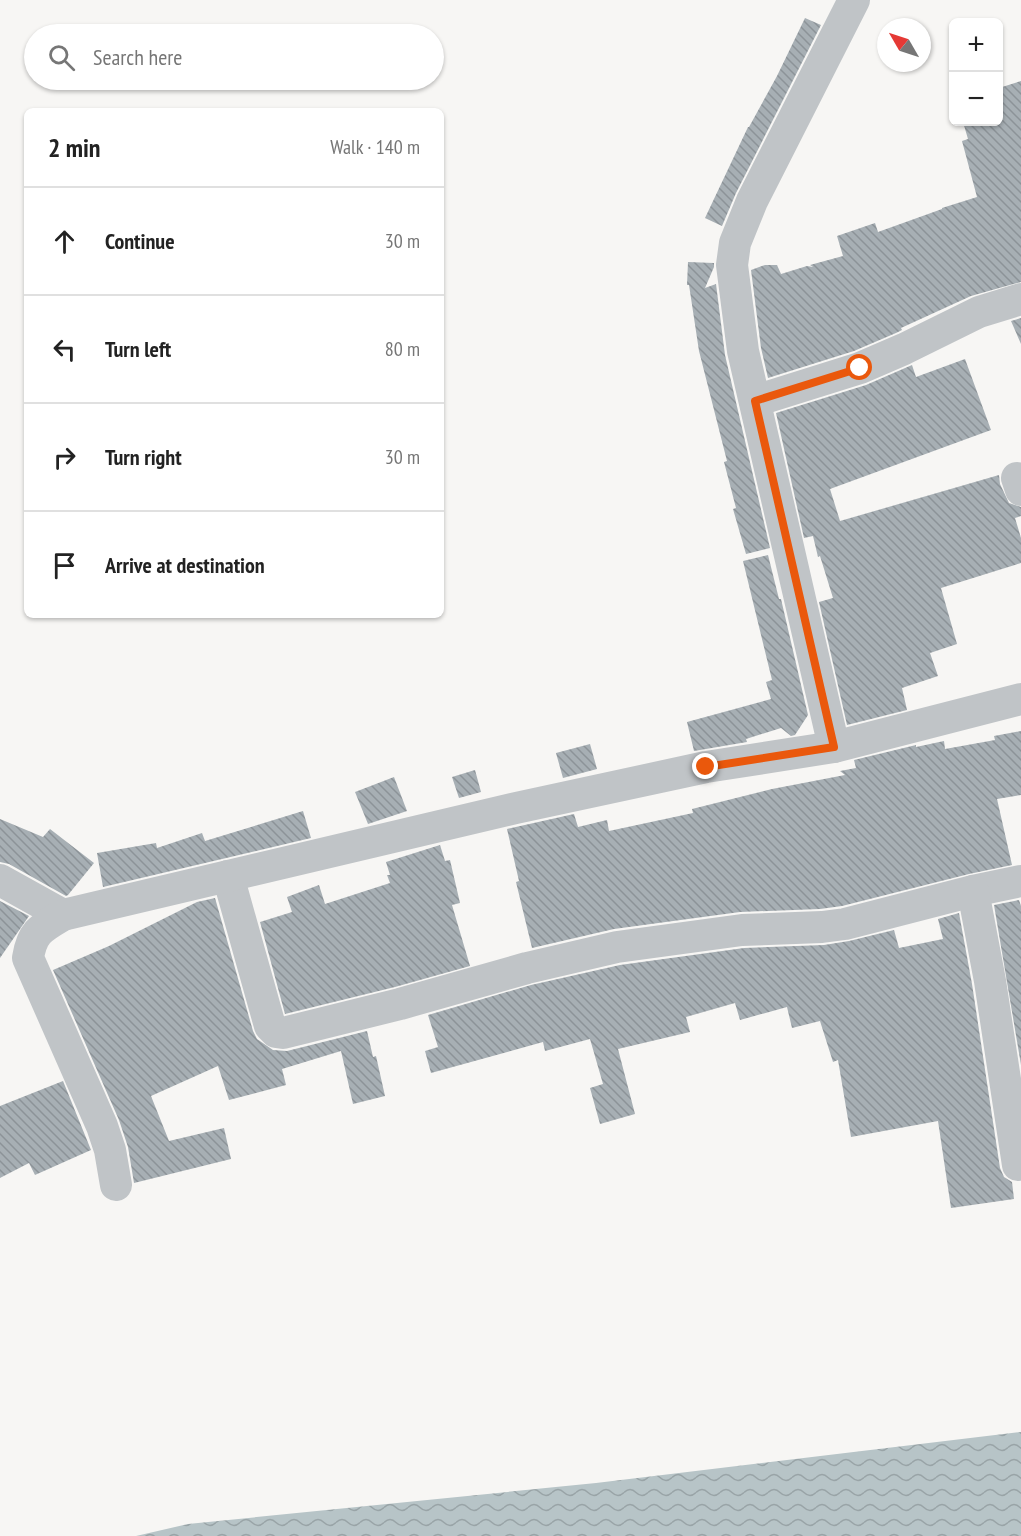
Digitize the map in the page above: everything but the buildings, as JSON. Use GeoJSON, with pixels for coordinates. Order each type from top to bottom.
{"type":"FeatureCollection","features":[{"type":"Feature","properties":{"kind":"street"},"geometry":{"type":"LineString","coordinates":[[834,747],[743,351],[732,265],[735,243],[752,201],[854,0]]}},
{"type":"Feature","properties":{"kind":"street"},"geometry":{"type":"LineString","coordinates":[[755,401],[860,368],[979,312],[1021,299]]}},
{"type":"Feature","properties":{"kind":"street"},"geometry":{"type":"LineString","coordinates":[[116,1185],[110,1150],[102,1126],[28,958],[31,943],[40,928],[63,915],[516,808],[706,767],[834,747],[1021,699]]}},
{"type":"Feature","properties":{"kind":"street"},"geometry":{"type":"LineString","coordinates":[[228,876],[270,1026],[276,1032],[283,1033],[400,1004],[527,968],[617,947],[742,930],[845,924],[1021,881]]}},
{"type":"Feature","properties":{"kind":"street"},"geometry":{"type":"LineString","coordinates":[[0,880],[63,915]]}},
{"type":"Feature","properties":{"kind":"street"},"geometry":{"type":"LineString","coordinates":[[973,891],[990,981],[1018,1166]]}},
{"type":"Feature","properties":{"kind":"water"},"geometry":{"type":"Polygon","coordinates":[[[1021,1432],[1021,1536],[136,1536],[188,1524],[596,1483],[1021,1432]]]}},
{"type":"Feature","properties":{"kind":"route"},"geometry":{"type":"LineString","coordinates":[[706,767],[834,747],[755,401],[860,368]]}}]}
